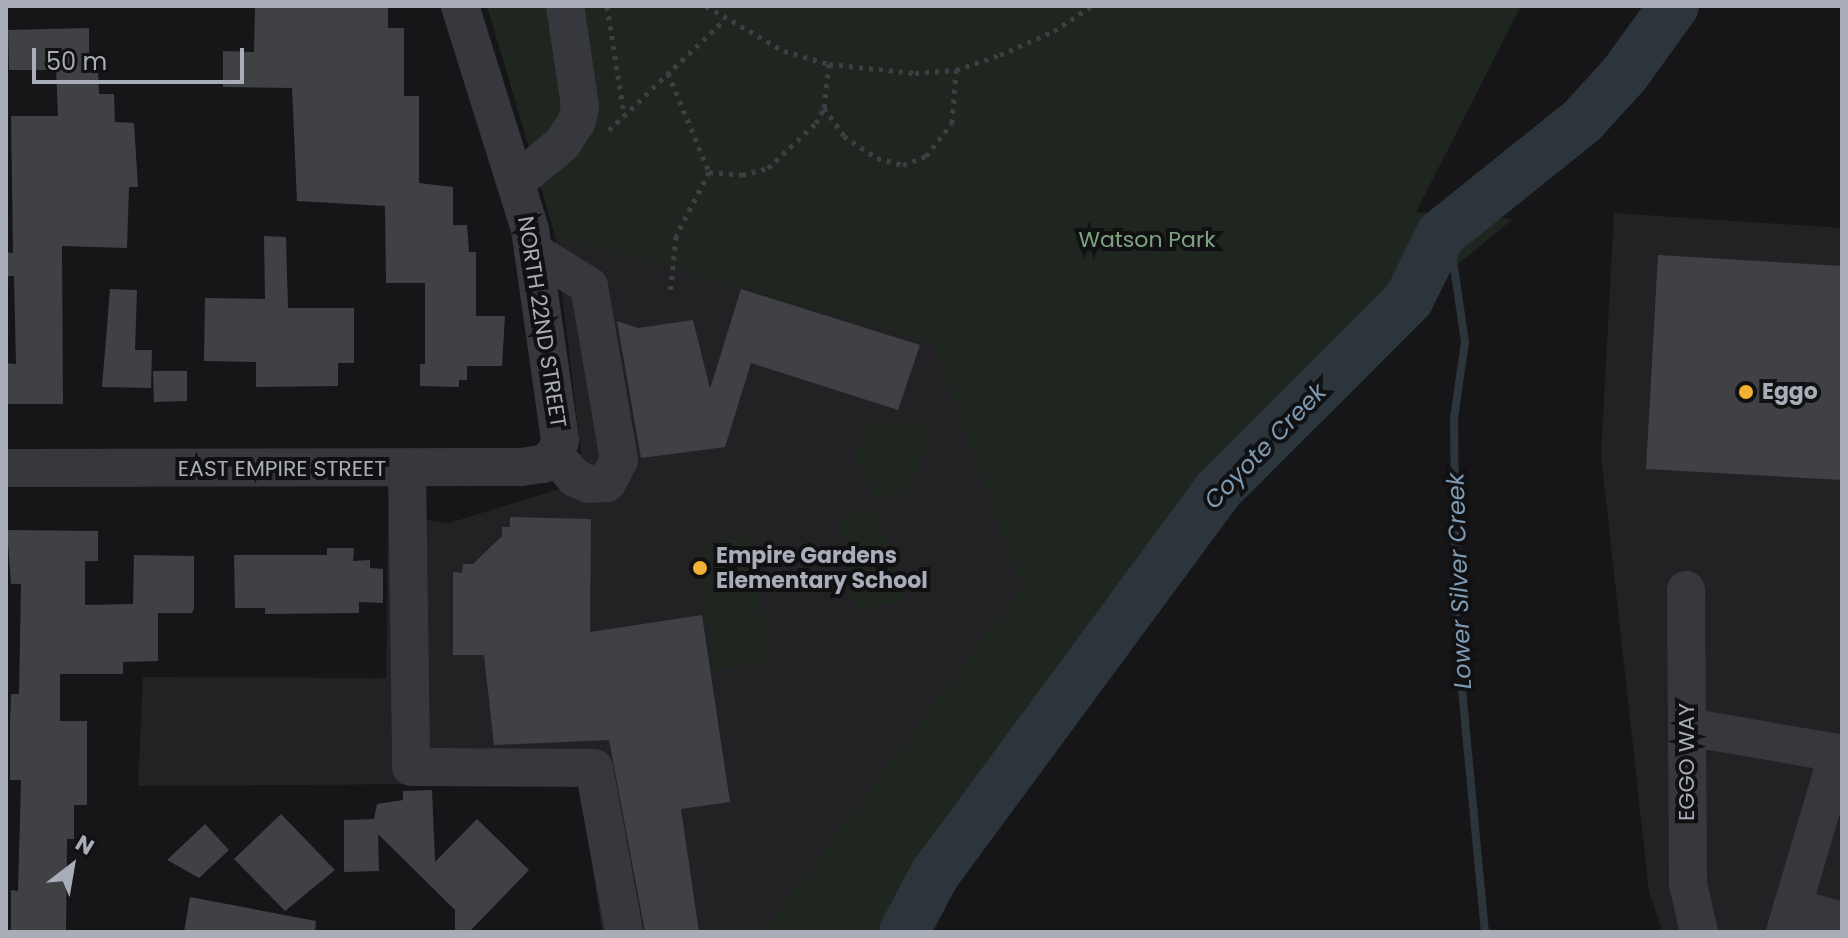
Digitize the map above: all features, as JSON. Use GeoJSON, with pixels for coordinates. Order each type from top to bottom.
{"type":"FeatureCollection","features":[{"type":"Feature","properties":{"kind":"street","name":"NORTH 22ND STREET"},"geometry":{"type":"LineString","coordinates":[[460,6],[516,182],[533,251],[560,441],[555,455]]}},
{"type":"Feature","properties":{"kind":"street"},"geometry":{"type":"LineString","coordinates":[[516,182],[562,144],[577,121],[580,106],[565,6]]}},
{"type":"Feature","properties":{"kind":"street"},"geometry":{"type":"LineString","coordinates":[[533,251],[589,286],[619,460],[607,483],[589,484],[575,478],[555,455]]}},
{"type":"Feature","properties":{"kind":"street","name":"EAST EMPIRE STREET"},"geometry":{"type":"LineString","coordinates":[[6,468],[521,467],[543,464],[555,455]]}},
{"type":"Feature","properties":{"kind":"street"},"geometry":{"type":"LineString","coordinates":[[407,469],[411,767],[594,768],[624,932]]}},
{"type":"Feature","properties":{"kind":"street","name":"EGGO WAY"},"geometry":{"type":"LineString","coordinates":[[1686,590],[1688,884],[1699,932]]}},
{"type":"Feature","properties":{"kind":"street"},"geometry":{"type":"LineString","coordinates":[[1687,727],[1838,753],[1788,920],[1842,921]]}},
{"type":"Feature","properties":{"kind":"path"},"geometry":{"type":"LineString","coordinates":[[607,6],[624,115]]}},
{"type":"Feature","properties":{"kind":"path"},"geometry":{"type":"LineString","coordinates":[[706,6],[724,20],[784,51],[829,64],[902,72],[956,70],[1054,31],[1091,6]]}},
{"type":"Feature","properties":{"kind":"path"},"geometry":{"type":"LineString","coordinates":[[603,135],[724,20]]}},
{"type":"Feature","properties":{"kind":"path"},"geometry":{"type":"LineString","coordinates":[[709,172],[742,175],[768,168],[807,133],[824,108],[829,64]]}},
{"type":"Feature","properties":{"kind":"path"},"geometry":{"type":"LineString","coordinates":[[824,108],[844,136],[877,158],[903,165],[926,156],[952,123],[956,70]]}},
{"type":"Feature","properties":{"kind":"path"},"geometry":{"type":"LineString","coordinates":[[668,73],[709,172],[676,236],[670,296]]}},
{"type":"Feature","properties":{"kind":"shaded area"},"geometry":{"type":"Polygon","coordinates":[[[1614,213],[1842,228],[1842,932],[1663,932],[1649,892],[1601,455],[1614,213]]]}},
{"type":"Feature","properties":{"kind":"shaded area","name":"Empire Gardens Elementary School"},"geometry":{"type":"Polygon","coordinates":[[[555,235],[934,343],[1022,589],[763,932],[602,932],[580,783],[138,786],[143,677],[386,678],[388,515],[449,523],[569,486],[581,452],[555,235]]]}},
{"type":"Feature","properties":{"kind":"green space","name":"Watson Park"},"geometry":{"type":"Polygon","coordinates":[[[487,6],[1521,6],[1416,212],[1513,219],[1400,312],[1146,593],[913,932],[763,932],[1021,588],[933,343],[555,235],[487,6]]]}},
{"type":"Feature","properties":{"kind":"green space"},"geometry":{"type":"Polygon","coordinates":[[[878,421],[900,427],[917,422],[926,427],[927,445],[907,493],[876,500],[855,456],[866,424],[878,421]]]}},
{"type":"Feature","properties":{"kind":"green space"},"geometry":{"type":"Polygon","coordinates":[[[877,510],[903,601],[854,609],[839,516],[877,510]]]}},
{"type":"Feature","properties":{"kind":"green space"},"geometry":{"type":"Polygon","coordinates":[[[751,536],[770,662],[715,671],[697,546],[751,536]]]}},
{"type":"Feature","properties":{"kind":"building"},"geometry":{"type":"Polygon","coordinates":[[[255,6],[388,6],[388,28],[404,28],[404,96],[419,96],[419,183],[453,187],[453,225],[467,225],[469,252],[476,252],[476,316],[505,316],[502,366],[467,366],[467,380],[459,380],[459,387],[420,386],[420,364],[425,364],[425,283],[386,283],[385,206],[297,201],[292,88],[223,87],[223,51],[254,52],[255,6]]]}},
{"type":"Feature","properties":{"kind":"building"},"geometry":{"type":"Polygon","coordinates":[[[89,28],[89,72],[98,72],[99,94],[114,94],[115,122],[134,123],[138,187],[129,187],[127,248],[62,246],[63,404],[6,404],[6,363],[16,364],[14,276],[6,276],[6,252],[13,253],[11,116],[58,116],[56,70],[9,70],[8,30],[89,28]]]}},
{"type":"Feature","properties":{"kind":"building"},"geometry":{"type":"Polygon","coordinates":[[[264,236],[286,237],[288,308],[354,308],[354,363],[338,363],[338,386],[256,387],[256,362],[204,361],[205,298],[265,299],[264,236]]]}},
{"type":"Feature","properties":{"kind":"building","name":"Eggo"},"geometry":{"type":"Polygon","coordinates":[[[1658,255],[1842,266],[1842,480],[1646,469],[1658,255]]]}},
{"type":"Feature","properties":{"kind":"building"},"geometry":{"type":"Polygon","coordinates":[[[110,289],[137,290],[135,350],[152,350],[151,388],[102,387],[110,289]]]}},
{"type":"Feature","properties":{"kind":"building"},"geometry":{"type":"Polygon","coordinates":[[[741,289],[920,345],[898,410],[751,363],[725,447],[641,458],[617,321],[638,328],[693,320],[710,389],[741,289]]]}},
{"type":"Feature","properties":{"kind":"building"},"geometry":{"type":"Polygon","coordinates":[[[153,371],[187,371],[187,401],[154,402],[153,371]]]}},
{"type":"Feature","properties":{"kind":"building"},"geometry":{"type":"Polygon","coordinates":[[[510,517],[591,519],[590,632],[702,615],[730,802],[681,809],[699,932],[645,932],[609,740],[494,745],[484,655],[453,655],[453,572],[462,573],[463,564],[473,564],[502,536],[502,527],[510,527],[510,517]]]}},
{"type":"Feature","properties":{"kind":"building"},"geometry":{"type":"Polygon","coordinates":[[[7,530],[98,531],[98,561],[85,561],[85,605],[133,604],[134,555],[194,556],[194,608],[192,613],[158,613],[158,661],[123,662],[123,674],[60,674],[60,721],[87,721],[87,805],[74,805],[74,839],[67,839],[66,932],[11,932],[11,890],[18,891],[21,780],[10,780],[10,721],[11,694],[19,694],[21,584],[11,584],[7,530]]]}},
{"type":"Feature","properties":{"kind":"building"},"geometry":{"type":"Polygon","coordinates":[[[327,548],[354,548],[353,561],[370,560],[370,568],[383,569],[383,603],[359,602],[359,613],[265,614],[265,608],[235,608],[234,555],[327,555],[327,548]]]}},
{"type":"Feature","properties":{"kind":"building"},"geometry":{"type":"Polygon","coordinates":[[[432,790],[435,862],[477,819],[529,870],[469,932],[455,932],[455,910],[378,834],[379,871],[344,872],[344,820],[374,819],[377,804],[403,800],[403,791],[432,790]]]}},
{"type":"Feature","properties":{"kind":"building"},"geometry":{"type":"Polygon","coordinates":[[[281,814],[335,870],[285,911],[234,859],[281,814]]]}},
{"type":"Feature","properties":{"kind":"building"},"geometry":{"type":"Polygon","coordinates":[[[205,824],[229,850],[199,878],[167,860],[205,824]]]}},
{"type":"Feature","properties":{"kind":"building"},"geometry":{"type":"Polygon","coordinates":[[[190,897],[316,921],[315,932],[184,932],[190,897]]]}},
{"type":"Feature","properties":{"kind":"waterway","name":"Coyote Creek"},"geometry":{"type":"LineString","coordinates":[[904,932],[935,874],[1218,490],[1409,299],[1441,234],[1582,121],[1624,75],[1674,6]]}},
{"type":"Feature","properties":{"kind":"waterway","name":"Lower Silver Creek"},"geometry":{"type":"LineString","coordinates":[[1441,234],[1451,247],[1465,342],[1454,418],[1456,626],[1485,932]]}},
{"type":"Feature","properties":{"kind":"place","name":"Eggo"},"geometry":{"type":"Point","coordinates":[1746,392]}},
{"type":"Feature","properties":{"kind":"place","name":"Empire Gardens Elementary School"},"geometry":{"type":"Point","coordinates":[700,568]}}]}
